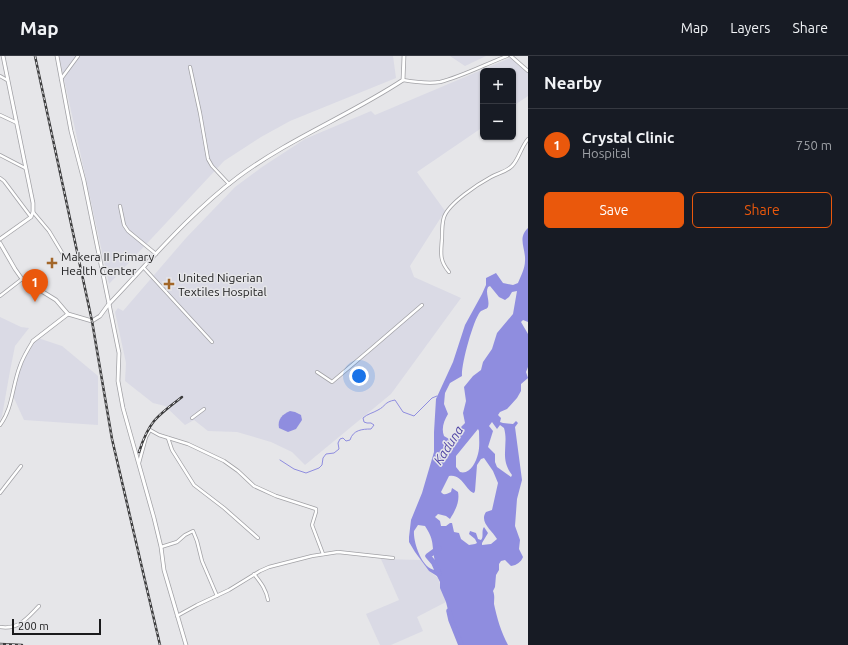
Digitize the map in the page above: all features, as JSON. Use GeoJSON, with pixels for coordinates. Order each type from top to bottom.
{"type":"FeatureCollection","features":[{"type":"Feature","properties":{"kind":"street"},"geometry":{"type":"LineString","coordinates":[[0,239],[31,217],[33,203],[3,56]]}},
{"type":"Feature","properties":{"kind":"street"},"geometry":{"type":"LineString","coordinates":[[57,56],[71,131],[84,180],[108,305],[119,353],[118,381],[122,401],[161,547],[164,570],[186,645]]}},
{"type":"Feature","properties":{"kind":"street"},"geometry":{"type":"LineString","coordinates":[[61,79],[78,56]]}},
{"type":"Feature","properties":{"kind":"street"},"geometry":{"type":"LineString","coordinates":[[403,80],[404,56]]}},
{"type":"Feature","properties":{"kind":"street"},"geometry":{"type":"LineString","coordinates":[[0,243],[22,279],[56,300],[68,314],[92,320],[100,316],[108,305],[192,216],[229,184],[275,154],[379,96],[403,80],[422,83],[439,82],[507,56]]}},
{"type":"Feature","properties":{"kind":"street"},"geometry":{"type":"LineString","coordinates":[[511,56],[528,71]]}},
{"type":"Feature","properties":{"kind":"street"},"geometry":{"type":"LineString","coordinates":[[190,67],[208,159],[212,166],[229,184]]}},
{"type":"Feature","properties":{"kind":"street"},"geometry":{"type":"LineString","coordinates":[[0,76],[8,80]]}},
{"type":"Feature","properties":{"kind":"street"},"geometry":{"type":"LineString","coordinates":[[0,115],[17,123]]}},
{"type":"Feature","properties":{"kind":"street"},"geometry":{"type":"LineString","coordinates":[[449,272],[442,264],[441,256],[445,216],[455,202],[465,194],[491,177],[504,172],[513,165],[528,139]]}},
{"type":"Feature","properties":{"kind":"street"},"geometry":{"type":"LineString","coordinates":[[0,155],[26,168]]}},
{"type":"Feature","properties":{"kind":"street"},"geometry":{"type":"LineString","coordinates":[[0,178],[4,181],[31,217]]}},
{"type":"Feature","properties":{"kind":"street"},"geometry":{"type":"LineString","coordinates":[[120,206],[124,225],[128,231],[156,254]]}},
{"type":"Feature","properties":{"kind":"street"},"geometry":{"type":"LineString","coordinates":[[32,212],[49,231],[64,256]]}},
{"type":"Feature","properties":{"kind":"street"},"geometry":{"type":"LineString","coordinates":[[144,268],[212,342]]}},
{"type":"Feature","properties":{"kind":"street"},"geometry":{"type":"LineString","coordinates":[[0,296],[22,279]]}},
{"type":"Feature","properties":{"kind":"street"},"geometry":{"type":"LineString","coordinates":[[317,372],[332,382],[422,305]]}},
{"type":"Feature","properties":{"kind":"street"},"geometry":{"type":"LineString","coordinates":[[0,425],[6,418],[8,412],[19,366],[33,341],[68,314]]}},
{"type":"Feature","properties":{"kind":"street"},"geometry":{"type":"LineString","coordinates":[[192,418],[204,409]]}},
{"type":"Feature","properties":{"kind":"street"},"geometry":{"type":"LineString","coordinates":[[138,465],[142,449],[150,430],[159,435],[188,444],[224,461],[238,471],[254,486],[276,496],[316,509],[312,525],[323,554]]}},
{"type":"Feature","properties":{"kind":"street"},"geometry":{"type":"LineString","coordinates":[[168,437],[172,450],[194,485],[224,508],[258,538]]}},
{"type":"Feature","properties":{"kind":"street"},"geometry":{"type":"LineString","coordinates":[[0,493],[21,466]]}},
{"type":"Feature","properties":{"kind":"street"},"geometry":{"type":"LineString","coordinates":[[161,547],[176,542],[193,531],[202,561],[217,596]]}},
{"type":"Feature","properties":{"kind":"street"},"geometry":{"type":"LineString","coordinates":[[177,616],[269,567],[323,554],[338,552],[393,558]]}},
{"type":"Feature","properties":{"kind":"street"},"geometry":{"type":"LineString","coordinates":[[254,574],[263,585],[267,593],[268,600]]}},
{"type":"Feature","properties":{"kind":"street"},"geometry":{"type":"LineString","coordinates":[[0,627],[10,628],[19,625],[39,606]]}},
{"type":"Feature","properties":{"kind":"shaded area"},"geometry":{"type":"Polygon","coordinates":[[[59,56],[393,56],[396,78],[290,121],[261,137],[224,161],[109,284],[59,56]]]}},
{"type":"Feature","properties":{"kind":"shaded area"},"geometry":{"type":"Polygon","coordinates":[[[450,56],[486,56],[465,66],[450,56]]]}},
{"type":"Feature","properties":{"kind":"shaded area"},"geometry":{"type":"Polygon","coordinates":[[[510,58],[528,73],[528,96],[516,104],[516,68],[486,68],[510,58]]]}},
{"type":"Feature","properties":{"kind":"shaded area"},"geometry":{"type":"Polygon","coordinates":[[[480,71],[480,129],[417,172],[445,211],[410,266],[414,277],[461,298],[391,394],[305,465],[292,452],[271,442],[237,432],[208,431],[194,420],[185,425],[165,406],[153,403],[125,381],[126,363],[115,312],[118,308],[123,311],[186,238],[235,187],[262,167],[305,139],[371,111],[375,115],[480,71]]]}},
{"type":"Feature","properties":{"kind":"shaded area"},"geometry":{"type":"Polygon","coordinates":[[[0,317],[21,327],[29,328],[15,346],[0,420],[0,317]]]}},
{"type":"Feature","properties":{"kind":"shaded area"},"geometry":{"type":"Polygon","coordinates":[[[38,338],[62,346],[98,376],[98,425],[24,420],[13,396],[18,365],[38,338]]]}},
{"type":"Feature","properties":{"kind":"shaded area"},"geometry":{"type":"Polygon","coordinates":[[[381,559],[421,560],[429,571],[438,578],[446,602],[417,617],[423,631],[391,645],[380,645],[366,614],[399,600],[381,559]]]}},
{"type":"Feature","properties":{"kind":"water"},"geometry":{"type":"Polygon","coordinates":[[[528,228],[528,322],[523,320],[521,322],[528,334],[528,367],[526,372],[528,378],[521,384],[521,391],[517,398],[507,409],[500,412],[498,415],[501,418],[500,422],[513,424],[516,421],[518,423],[515,427],[522,480],[517,499],[515,526],[520,540],[519,549],[523,557],[518,563],[511,566],[505,560],[501,561],[496,575],[495,587],[493,591],[494,604],[498,620],[508,645],[462,645],[450,618],[437,576],[429,571],[409,542],[411,520],[422,493],[434,452],[436,399],[453,362],[465,325],[482,294],[486,285],[486,278],[496,273],[503,283],[513,285],[518,283],[525,264],[522,240],[528,228]],[[490,286],[488,287],[488,307],[480,312],[474,324],[465,353],[462,376],[450,383],[445,393],[444,404],[448,414],[444,422],[443,430],[444,436],[449,439],[459,438],[459,429],[465,423],[463,413],[466,401],[464,387],[473,376],[481,370],[483,362],[492,349],[497,333],[513,314],[517,291],[512,292],[505,300],[499,297],[490,286]],[[492,422],[489,426],[493,431],[488,447],[495,454],[495,462],[497,467],[511,477],[512,475],[508,469],[505,457],[506,440],[504,428],[500,425],[497,429],[492,422]],[[478,429],[456,456],[456,467],[460,472],[467,472],[470,470],[476,461],[479,451],[478,429]],[[484,458],[481,459],[477,465],[474,493],[471,492],[457,477],[449,476],[441,492],[443,494],[447,494],[451,492],[452,488],[458,492],[457,506],[450,519],[446,516],[438,514],[435,517],[440,521],[441,526],[446,526],[452,523],[454,532],[459,533],[461,539],[469,545],[477,543],[469,534],[470,531],[476,533],[478,539],[481,540],[484,527],[488,533],[482,545],[491,544],[497,539],[485,523],[484,516],[486,512],[492,510],[498,483],[493,471],[484,458]],[[418,525],[414,531],[414,536],[422,560],[426,565],[435,570],[436,565],[432,542],[425,526],[418,525]]]}},
{"type":"Feature","properties":{"kind":"water"},"geometry":{"type":"Polygon","coordinates":[[[290,411],[301,415],[302,420],[296,429],[288,432],[279,428],[279,422],[281,417],[290,411]]]}},
{"type":"Feature","properties":{"kind":"waterway"},"geometry":{"type":"LineString","coordinates":[[280,460],[294,469],[306,473],[319,468],[322,465],[323,458],[326,454],[334,453],[339,449],[338,443],[340,439],[343,438],[346,441],[350,440],[356,432],[371,429],[374,425],[364,422],[363,418],[366,415],[381,409],[387,403],[395,400],[403,412],[414,416],[432,398],[437,396]]}},
{"type":"Feature","properties":{"kind":"waterway","name":"Kaduna"},"geometry":{"type":"LineString","coordinates":[[439,548],[428,556],[434,563],[439,574]]}},
{"type":"Feature","properties":{"kind":"waterway","name":"Kaduna"},"geometry":{"type":"LineString","coordinates":[[449,611],[461,645]]}},
{"type":"Feature","properties":{"kind":"railway"},"geometry":{"type":"LineString","coordinates":[[35,56],[92,321],[112,439],[160,645]]}},
{"type":"Feature","properties":{"kind":"railway"},"geometry":{"type":"LineString","coordinates":[[139,452],[150,426],[166,409],[182,397]]}},
{"type":"Feature","properties":{"kind":"railway"},"geometry":{"type":"LineString","coordinates":[[0,644],[22,645]]}},
{"type":"Feature","properties":{"kind":"place","name":"Makera II Primary Health Center"},"geometry":{"type":"Point","coordinates":[52,263]}},
{"type":"Feature","properties":{"kind":"place","name":"United Nigerian Textiles Hospital"},"geometry":{"type":"Point","coordinates":[169,284]}},
{"type":"Feature","properties":{"kind":"place","name":"Crystal Clinic"},"geometry":{"type":"Point","coordinates":[35,302]}}]}
